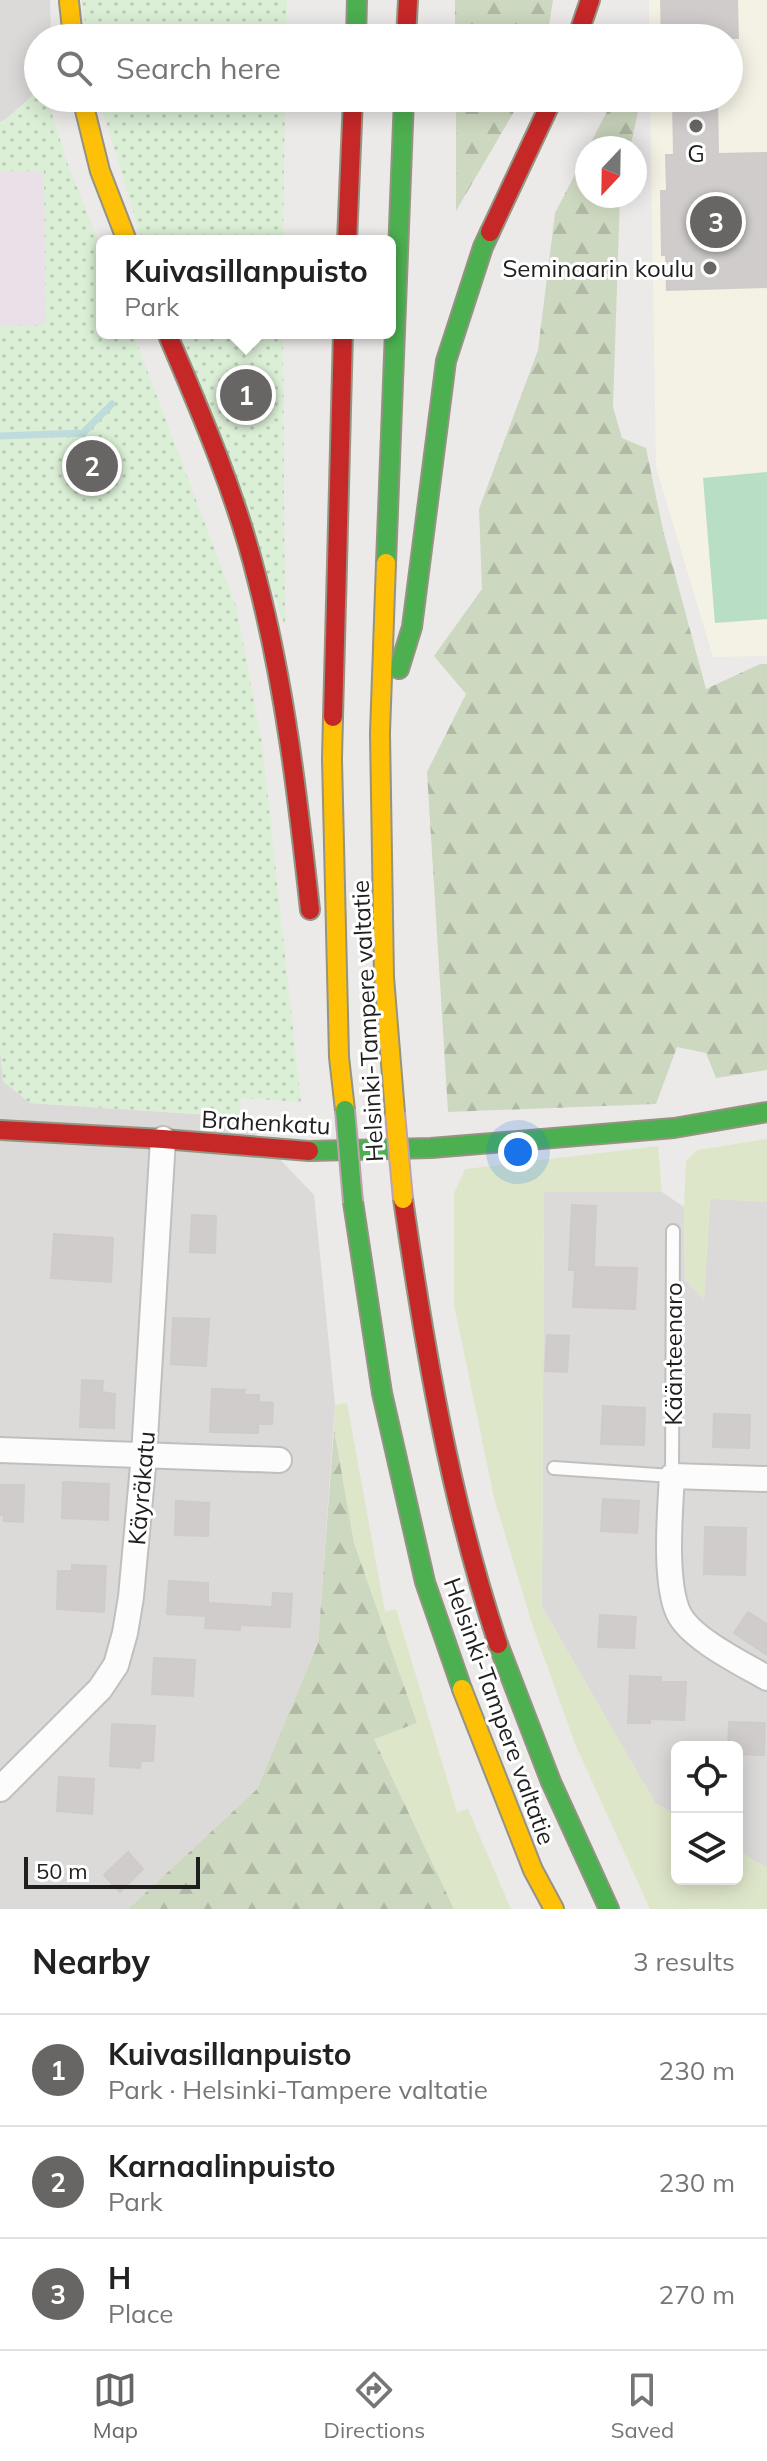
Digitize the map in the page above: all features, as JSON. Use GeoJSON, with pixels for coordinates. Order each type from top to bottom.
{"type":"FeatureCollection","features":[{"type":"Feature","properties":{"kind":"main road"},"geometry":{"type":"LineString","coordinates":[[356,24],[357,0]]}},
{"type":"Feature","properties":{"kind":"main road"},"geometry":{"type":"LineString","coordinates":[[407,24],[408,0]]}},
{"type":"Feature","properties":{"kind":"main road"},"geometry":{"type":"LineString","coordinates":[[582,24],[590,0]]}},
{"type":"Feature","properties":{"kind":"main road"},"geometry":{"type":"LineString","coordinates":[[69,2],[71,24]]}},
{"type":"Feature","properties":{"kind":"main road"},"geometry":{"type":"LineString","coordinates":[[85,112],[106,191],[124,235]]}},
{"type":"Feature","properties":{"kind":"main road"},"geometry":{"type":"LineString","coordinates":[[347,235],[352,112]]}},
{"type":"Feature","properties":{"kind":"main road","name":"Helsinki-Tampere valtatie"},"geometry":{"type":"LineString","coordinates":[[396,310],[403,112]]}},
{"type":"Feature","properties":{"kind":"main road"},"geometry":{"type":"LineString","coordinates":[[380,733],[412,627],[446,361],[483,247],[546,112]]}},
{"type":"Feature","properties":{"kind":"main road"},"geometry":{"type":"LineString","coordinates":[[170,339],[215,445],[245,534],[265,613],[287,731],[311,927]]}},
{"type":"Feature","properties":{"kind":"main road","name":"Helsinki-Tampere valtatie"},"geometry":{"type":"LineString","coordinates":[[343,339],[332,759],[339,1057],[353,1202],[382,1393],[425,1582],[468,1707],[533,1870],[554,1909]]}},
{"type":"Feature","properties":{"kind":"main road","name":"Helsinki-Tampere valtatie"},"geometry":{"type":"LineString","coordinates":[[395,339],[380,733],[384,977],[403,1199],[432,1390],[473,1563],[515,1693],[578,1846],[609,1909]]}},
{"type":"Feature","properties":{"kind":"main road"},"geometry":{"type":"LineString","coordinates":[[317,956],[339,1057]]}},
{"type":"Feature","properties":{"kind":"main road","name":"Brahenkatu"},"geometry":{"type":"LineString","coordinates":[[0,1130],[313,1151],[431,1148],[674,1128],[767,1112]]}},
{"type":"Feature","properties":{"kind":"street","name":"Käyräkatu"},"geometry":{"type":"LineString","coordinates":[[0,1789],[100,1689],[116,1665],[125,1633],[144,1455],[163,1139]]}},
{"type":"Feature","properties":{"kind":"street"},"geometry":{"type":"LineString","coordinates":[[0,1450],[279,1460]]}},
{"type":"Feature","properties":{"kind":"street"},"geometry":{"type":"LineString","coordinates":[[672,1476],[767,1479]]}},
{"type":"Feature","properties":{"kind":"street","name":"Käänteenaro"},"geometry":{"type":"LineString","coordinates":[[672,1476],[669,1529],[672,1581],[679,1614],[701,1638],[767,1678]]}},
{"type":"Feature","properties":{"kind":"lane","name":"Käänteenaro"},"geometry":{"type":"LineString","coordinates":[[672,1476],[673,1231]]}},
{"type":"Feature","properties":{"kind":"lane"},"geometry":{"type":"LineString","coordinates":[[554,1468],[672,1476]]}},
{"type":"Feature","properties":{"kind":"shaded area"},"geometry":{"type":"Polygon","coordinates":[[[0,0],[50,0],[51,24],[24,24],[24,103],[0,122],[0,0]]]}},
{"type":"Feature","properties":{"kind":"shaded area","name":"Seminaarin koulu"},"geometry":{"type":"Polygon","coordinates":[[[649,0],[767,0],[767,656],[713,657],[656,467],[650,112],[743,112],[743,24],[649,24],[649,0]]]}},
{"type":"Feature","properties":{"kind":"shaded area"},"geometry":{"type":"Polygon","coordinates":[[[0,171],[44,171],[46,326],[0,326],[0,171]]]}},
{"type":"Feature","properties":{"kind":"shaded area"},"geometry":{"type":"Polygon","coordinates":[[[0,1047],[3,1081],[30,1103],[240,1117],[314,1195],[335,1405],[318,1643],[257,1789],[128,1909],[0,1909],[0,1047]]]}},
{"type":"Feature","properties":{"kind":"shaded area"},"geometry":{"type":"Polygon","coordinates":[[[544,1191],[662,1192],[684,1207],[685,1280],[704,1299],[710,1198],[767,1202],[767,1868],[743,1854],[743,1741],[671,1741],[671,1812],[655,1803],[542,1607],[544,1191]]]}},
{"type":"Feature","properties":{"kind":"green space"},"geometry":{"type":"Polygon","coordinates":[[[82,0],[287,0],[286,24],[85,24],[82,0]]]}},
{"type":"Feature","properties":{"kind":"green space"},"geometry":{"type":"Polygon","coordinates":[[[455,0],[553,0],[549,24],[455,24],[455,0]]]}},
{"type":"Feature","properties":{"kind":"green space"},"geometry":{"type":"Polygon","coordinates":[[[24,104],[24,112],[51,112],[96,235],[96,339],[135,339],[236,606],[262,743],[301,1102],[241,1098],[240,1117],[30,1103],[3,1081],[0,1047],[0,326],[46,325],[44,171],[0,171],[0,122],[24,104]]]}},
{"type":"Feature","properties":{"kind":"green space"},"geometry":{"type":"Polygon","coordinates":[[[103,112],[285,112],[283,235],[140,235],[103,112]]]}},
{"type":"Feature","properties":{"kind":"green space"},"geometry":{"type":"Polygon","coordinates":[[[456,112],[514,112],[456,211],[456,112]]]}},
{"type":"Feature","properties":{"kind":"green space"},"geometry":{"type":"Polygon","coordinates":[[[607,112],[638,112],[633,136],[594,136],[607,112]]]}},
{"type":"Feature","properties":{"kind":"green space"},"geometry":{"type":"Polygon","coordinates":[[[575,174],[575,208],[620,208],[613,407],[622,438],[646,448],[663,530],[706,689],[760,664],[767,664],[767,1070],[716,1078],[706,1053],[677,1047],[656,1104],[448,1112],[427,772],[466,694],[434,656],[482,589],[479,509],[538,350],[555,213],[575,174]]]}},
{"type":"Feature","properties":{"kind":"green space"},"geometry":{"type":"Polygon","coordinates":[[[183,339],[283,339],[285,626],[183,339]]]}},
{"type":"Feature","properties":{"kind":"green space"},"geometry":{"type":"Polygon","coordinates":[[[767,472],[767,619],[715,623],[703,478],[767,472]]]}},
{"type":"Feature","properties":{"kind":"green space"},"geometry":{"type":"Polygon","coordinates":[[[767,1139],[767,1202],[710,1199],[704,1300],[685,1280],[686,1161],[697,1150],[767,1139]]]}},
{"type":"Feature","properties":{"kind":"green space"},"geometry":{"type":"Polygon","coordinates":[[[658,1146],[662,1192],[544,1192],[542,1607],[655,1803],[671,1812],[671,1885],[743,1885],[743,1854],[767,1868],[767,1909],[650,1909],[575,1744],[532,1624],[494,1498],[454,1305],[454,1193],[465,1169],[658,1146]]]}},
{"type":"Feature","properties":{"kind":"green space"},"geometry":{"type":"Polygon","coordinates":[[[347,1403],[385,1612],[396,1609],[457,1812],[468,1809],[511,1909],[454,1909],[374,1738],[417,1723],[354,1543],[334,1429],[335,1405],[347,1403]]]}},
{"type":"Feature","properties":{"kind":"green space"},"geometry":{"type":"Polygon","coordinates":[[[334,1429],[354,1543],[417,1723],[374,1739],[454,1909],[128,1909],[257,1789],[318,1643],[334,1429]]]}},
{"type":"Feature","properties":{"kind":"building"},"geometry":{"type":"Polygon","coordinates":[[[661,0],[737,0],[738,24],[662,24],[661,0]]]}},
{"type":"Feature","properties":{"kind":"building"},"geometry":{"type":"Polygon","coordinates":[[[673,112],[717,112],[718,154],[767,153],[767,287],[667,290],[666,255],[662,255],[661,191],[667,191],[666,155],[674,155],[673,112]]]}},
{"type":"Feature","properties":{"kind":"building"},"geometry":{"type":"Polygon","coordinates":[[[572,1205],[596,1206],[594,1267],[637,1268],[635,1309],[573,1307],[575,1270],[569,1270],[572,1205]]]}},
{"type":"Feature","properties":{"kind":"building"},"geometry":{"type":"Polygon","coordinates":[[[192,1215],[216,1216],[215,1253],[190,1252],[192,1215]]]}},
{"type":"Feature","properties":{"kind":"building"},"geometry":{"type":"Polygon","coordinates":[[[54,1234],[113,1238],[111,1282],[51,1278],[54,1234]]]}},
{"type":"Feature","properties":{"kind":"building"},"geometry":{"type":"Polygon","coordinates":[[[173,1318],[209,1319],[206,1366],[171,1364],[173,1318]]]}},
{"type":"Feature","properties":{"kind":"building"},"geometry":{"type":"Polygon","coordinates":[[[547,1335],[569,1336],[567,1372],[545,1371],[547,1335]]]}},
{"type":"Feature","properties":{"kind":"building"},"geometry":{"type":"Polygon","coordinates":[[[82,1380],[103,1381],[102,1392],[115,1394],[114,1428],[80,1427],[82,1380]]]}},
{"type":"Feature","properties":{"kind":"building"},"geometry":{"type":"Polygon","coordinates":[[[212,1389],[245,1390],[244,1395],[259,1395],[259,1402],[273,1403],[272,1424],[258,1424],[258,1433],[210,1432],[212,1389]]]}},
{"type":"Feature","properties":{"kind":"building"},"geometry":{"type":"Polygon","coordinates":[[[603,1406],[645,1408],[644,1445],[601,1444],[603,1406]]]}},
{"type":"Feature","properties":{"kind":"building"},"geometry":{"type":"Polygon","coordinates":[[[714,1414],[750,1415],[749,1448],[713,1447],[714,1414]]]}},
{"type":"Feature","properties":{"kind":"building"},"geometry":{"type":"Polygon","coordinates":[[[63,1482],[109,1484],[108,1520],[62,1518],[63,1482]]]}},
{"type":"Feature","properties":{"kind":"building"},"geometry":{"type":"Polygon","coordinates":[[[0,1485],[24,1485],[23,1522],[4,1521],[4,1515],[0,1515],[0,1485]]]}},
{"type":"Feature","properties":{"kind":"building"},"geometry":{"type":"Polygon","coordinates":[[[603,1499],[639,1501],[637,1533],[601,1531],[603,1499]]]}},
{"type":"Feature","properties":{"kind":"building"},"geometry":{"type":"Polygon","coordinates":[[[176,1501],[209,1503],[208,1536],[175,1535],[176,1501]]]}},
{"type":"Feature","properties":{"kind":"building"},"geometry":{"type":"Polygon","coordinates":[[[705,1527],[746,1528],[745,1575],[704,1574],[705,1527]]]}},
{"type":"Feature","properties":{"kind":"building"},"geometry":{"type":"Polygon","coordinates":[[[72,1565],[106,1566],[104,1612],[57,1609],[58,1571],[72,1571],[72,1565]]]}},
{"type":"Feature","properties":{"kind":"building"},"geometry":{"type":"Polygon","coordinates":[[[169,1581],[208,1583],[208,1603],[272,1607],[273,1593],[292,1594],[290,1627],[240,1625],[240,1630],[205,1628],[206,1616],[167,1614],[169,1581]]]}},
{"type":"Feature","properties":{"kind":"building"},"geometry":{"type":"Polygon","coordinates":[[[748,1612],[767,1624],[767,1655],[734,1633],[748,1612]]]}},
{"type":"Feature","properties":{"kind":"building"},"geometry":{"type":"Polygon","coordinates":[[[600,1615],[636,1617],[634,1648],[598,1647],[600,1615]]]}},
{"type":"Feature","properties":{"kind":"building"},"geometry":{"type":"Polygon","coordinates":[[[154,1658],[195,1660],[193,1696],[152,1694],[154,1658]]]}},
{"type":"Feature","properties":{"kind":"building"},"geometry":{"type":"Polygon","coordinates":[[[630,1676],[661,1677],[661,1682],[686,1682],[684,1720],[650,1719],[650,1723],[628,1723],[630,1676]]]}},
{"type":"Feature","properties":{"kind":"building"},"geometry":{"type":"Polygon","coordinates":[[[729,1722],[765,1723],[764,1755],[743,1754],[743,1741],[728,1741],[729,1722]]]}},
{"type":"Feature","properties":{"kind":"building"},"geometry":{"type":"Polygon","coordinates":[[[112,1724],[155,1726],[153,1761],[141,1761],[140,1768],[110,1766],[112,1724]]]}},
{"type":"Feature","properties":{"kind":"building"},"geometry":{"type":"Polygon","coordinates":[[[59,1777],[94,1779],[92,1814],[57,1811],[59,1777]]]}},
{"type":"Feature","properties":{"kind":"building"},"geometry":{"type":"Polygon","coordinates":[[[128,1852],[143,1869],[120,1892],[104,1875],[128,1852]]]}},
{"type":"Feature","properties":{"kind":"waterway"},"geometry":{"type":"LineString","coordinates":[[0,436],[83,433],[112,404]]}},
{"type":"Feature","properties":{"kind":"traffic: fast"},"geometry":{"type":"LineString","coordinates":[[356,24],[357,0]]}},
{"type":"Feature","properties":{"kind":"traffic: fast"},"geometry":{"type":"LineString","coordinates":[[396,305],[403,112]]}},
{"type":"Feature","properties":{"kind":"traffic: fast"},"geometry":{"type":"LineString","coordinates":[[399,669],[412,627],[446,361],[490,232]]}},
{"type":"Feature","properties":{"kind":"traffic: fast"},"geometry":{"type":"LineString","coordinates":[[386,563],[395,339]]}},
{"type":"Feature","properties":{"kind":"traffic: fast"},"geometry":{"type":"LineString","coordinates":[[345,1110],[353,1202]]}},
{"type":"Feature","properties":{"kind":"traffic: fast"},"geometry":{"type":"LineString","coordinates":[[309,1151],[431,1148],[674,1128],[767,1112]]}},
{"type":"Feature","properties":{"kind":"traffic: fast"},"geometry":{"type":"LineString","coordinates":[[353,1202],[382,1393],[425,1582],[462,1689]]}},
{"type":"Feature","properties":{"kind":"traffic: fast"},"geometry":{"type":"LineString","coordinates":[[498,1644],[551,1782],[609,1909]]}},
{"type":"Feature","properties":{"kind":"traffic: slow"},"geometry":{"type":"LineString","coordinates":[[69,2],[71,24]]}},
{"type":"Feature","properties":{"kind":"traffic: slow"},"geometry":{"type":"LineString","coordinates":[[85,112],[100,171],[125,235]]}},
{"type":"Feature","properties":{"kind":"traffic: slow"},"geometry":{"type":"LineString","coordinates":[[386,563],[380,733],[384,977],[395,1113]]}},
{"type":"Feature","properties":{"kind":"traffic: slow"},"geometry":{"type":"LineString","coordinates":[[333,717],[339,1057],[345,1110]]}},
{"type":"Feature","properties":{"kind":"traffic: slow"},"geometry":{"type":"LineString","coordinates":[[395,1113],[403,1199]]}},
{"type":"Feature","properties":{"kind":"traffic: slow"},"geometry":{"type":"LineString","coordinates":[[462,1689],[533,1870],[554,1909]]}},
{"type":"Feature","properties":{"kind":"traffic: jam"},"geometry":{"type":"LineString","coordinates":[[407,24],[408,0]]}},
{"type":"Feature","properties":{"kind":"traffic: jam"},"geometry":{"type":"LineString","coordinates":[[582,24],[590,0]]}},
{"type":"Feature","properties":{"kind":"traffic: jam"},"geometry":{"type":"LineString","coordinates":[[347,235],[352,112]]}},
{"type":"Feature","properties":{"kind":"traffic: jam"},"geometry":{"type":"LineString","coordinates":[[490,232],[546,112]]}},
{"type":"Feature","properties":{"kind":"traffic: jam"},"geometry":{"type":"LineString","coordinates":[[170,339],[228,485],[257,579],[283,702],[310,910]]}},
{"type":"Feature","properties":{"kind":"traffic: jam"},"geometry":{"type":"LineString","coordinates":[[333,717],[343,339]]}},
{"type":"Feature","properties":{"kind":"traffic: jam"},"geometry":{"type":"LineString","coordinates":[[0,1130],[309,1151]]}},
{"type":"Feature","properties":{"kind":"traffic: jam"},"geometry":{"type":"LineString","coordinates":[[403,1199],[441,1424],[466,1535],[498,1644]]}},
{"type":"Feature","properties":{"kind":"place","name":"G"},"geometry":{"type":"Point","coordinates":[696,126]}},
{"type":"Feature","properties":{"kind":"place","name":"H"},"geometry":{"type":"Point","coordinates":[716,222]}},
{"type":"Feature","properties":{"kind":"place","name":"Seminaarin koulu"},"geometry":{"type":"Point","coordinates":[710,268]}},
{"type":"Feature","properties":{"kind":"place","name":"Kuivasillanpuisto"},"geometry":{"type":"Point","coordinates":[246,395]}},
{"type":"Feature","properties":{"kind":"place","name":"Karnaalinpuisto"},"geometry":{"type":"Point","coordinates":[92,466]}}]}
